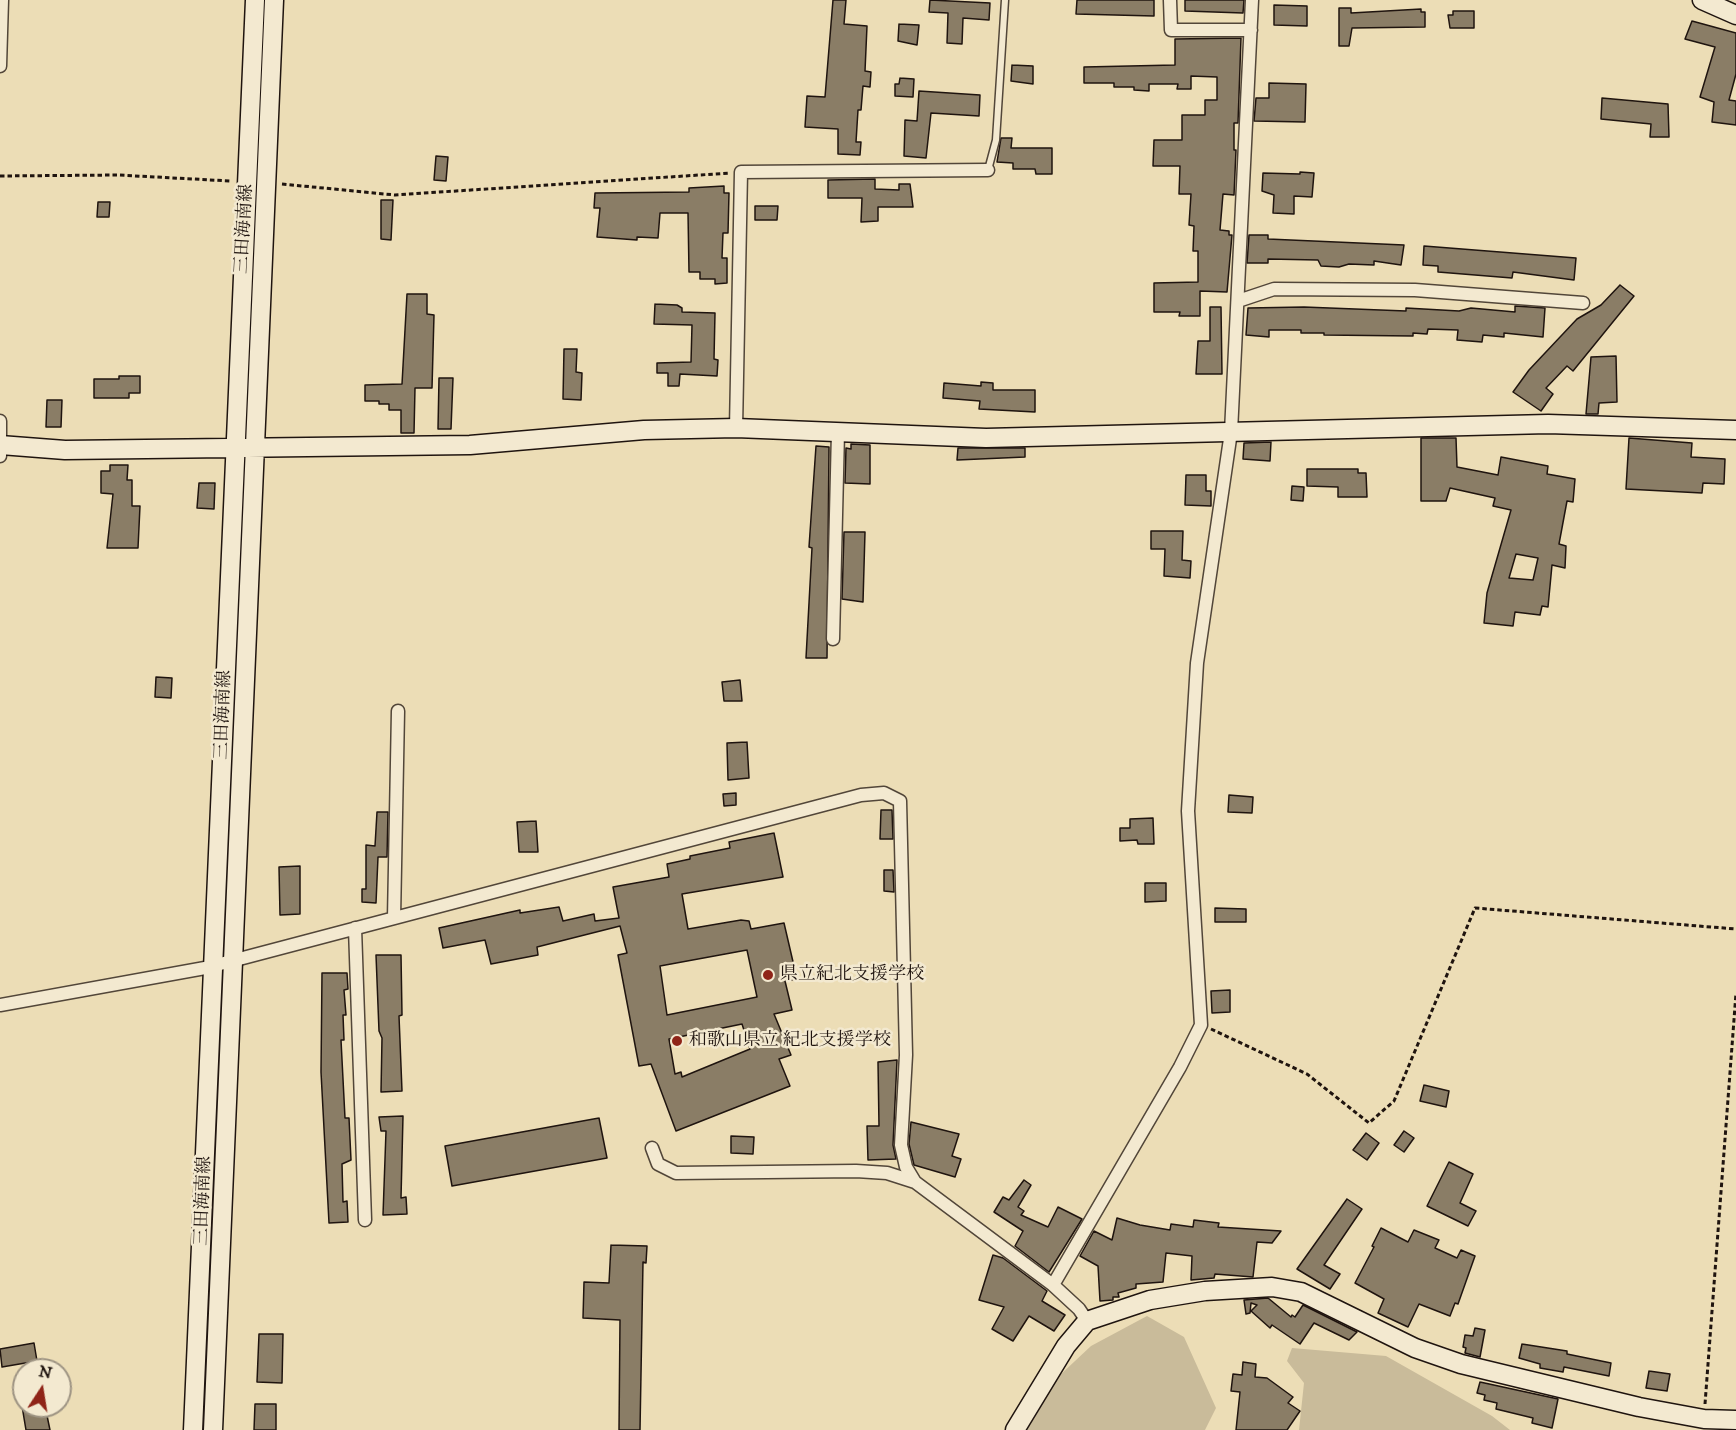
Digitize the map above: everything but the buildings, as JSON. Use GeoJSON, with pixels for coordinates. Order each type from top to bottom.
{"type":"FeatureCollection","features":[{"type":"Feature","properties":{"kind":"main road","name":"三田海南線"},"geometry":{"type":"LineString","coordinates":[[194,1430],[255,0]]}},
{"type":"Feature","properties":{"kind":"main road","name":"三田海南線"},"geometry":{"type":"LineString","coordinates":[[213,1430],[274,0]]}},
{"type":"Feature","properties":{"kind":"main road"},"geometry":{"type":"LineString","coordinates":[[1702,0],[1736,15]]}},
{"type":"Feature","properties":{"kind":"main road"},"geometry":{"type":"LineString","coordinates":[[0,445],[65,450],[470,445],[644,430],[736,428],[986,438],[1548,424],[1736,430]]}},
{"type":"Feature","properties":{"kind":"main road"},"geometry":{"type":"LineString","coordinates":[[1016,1430],[1066,1346],[1087,1321],[1150,1300],[1205,1291],[1272,1287],[1302,1292],[1415,1348],[1461,1364],[1706,1424],[1736,1420]]}},
{"type":"Feature","properties":{"kind":"street"},"geometry":{"type":"LineString","coordinates":[[0,66],[2,0]]}},
{"type":"Feature","properties":{"kind":"street"},"geometry":{"type":"LineString","coordinates":[[1170,0],[1171,30],[1251,30]]}},
{"type":"Feature","properties":{"kind":"street"},"geometry":{"type":"LineString","coordinates":[[1053,1285],[1202,1025],[1188,811],[1197,663],[1231,432],[1252,0]]}},
{"type":"Feature","properties":{"kind":"street"},"geometry":{"type":"LineString","coordinates":[[736,428],[741,172],[988,170]]}},
{"type":"Feature","properties":{"kind":"street"},"geometry":{"type":"LineString","coordinates":[[1238,301],[1274,289],[1415,290],[1583,303]]}},
{"type":"Feature","properties":{"kind":"street"},"geometry":{"type":"LineString","coordinates":[[0,421],[0,456]]}},
{"type":"Feature","properties":{"kind":"street"},"geometry":{"type":"LineString","coordinates":[[833,639],[838,432]]}},
{"type":"Feature","properties":{"kind":"street"},"geometry":{"type":"LineString","coordinates":[[394,918],[398,711]]}},
{"type":"Feature","properties":{"kind":"street"},"geometry":{"type":"LineString","coordinates":[[0,1005],[214,966],[861,795],[884,793],[900,801],[906,1055],[902,1145],[906,1167],[915,1182]]}},
{"type":"Feature","properties":{"kind":"street"},"geometry":{"type":"LineString","coordinates":[[355,928],[365,1220]]}},
{"type":"Feature","properties":{"kind":"street"},"geometry":{"type":"LineString","coordinates":[[652,1148],[658,1164],[676,1173],[856,1171],[887,1173],[915,1182],[1053,1285],[1079,1309],[1087,1321]]}},
{"type":"Feature","properties":{"kind":"lane"},"geometry":{"type":"LineString","coordinates":[[988,170],[996,140],[1005,0]]}},
{"type":"Feature","properties":{"kind":"path"},"geometry":{"type":"LineString","coordinates":[[267,182],[395,195],[741,172]]}},
{"type":"Feature","properties":{"kind":"path"},"geometry":{"type":"LineString","coordinates":[[0,176],[118,175],[247,181]]}},
{"type":"Feature","properties":{"kind":"path"},"geometry":{"type":"LineString","coordinates":[[1202,1025],[1307,1074],[1369,1123],[1394,1101],[1475,908],[1736,929]]}},
{"type":"Feature","properties":{"kind":"path"},"geometry":{"type":"LineString","coordinates":[[1706,1424],[1736,993]]}},
{"type":"Feature","properties":{"kind":"shaded area"},"geometry":{"type":"Polygon","coordinates":[[[1147,1316],[1184,1337],[1216,1408],[1205,1430],[1027,1430],[1059,1376],[1091,1346],[1147,1316]]]}},
{"type":"Feature","properties":{"kind":"shaded area"},"geometry":{"type":"Polygon","coordinates":[[[1292,1348],[1386,1356],[1492,1416],[1510,1430],[1299,1430],[1304,1383],[1287,1361],[1292,1348]]]}},
{"type":"Feature","properties":{"kind":"place","name":"県立紀北支援学校"},"geometry":{"type":"Point","coordinates":[768,975]}},
{"type":"Feature","properties":{"kind":"place","name":"和歌山県立 紀北支援学校"},"geometry":{"type":"Point","coordinates":[677,1041]}}]}
